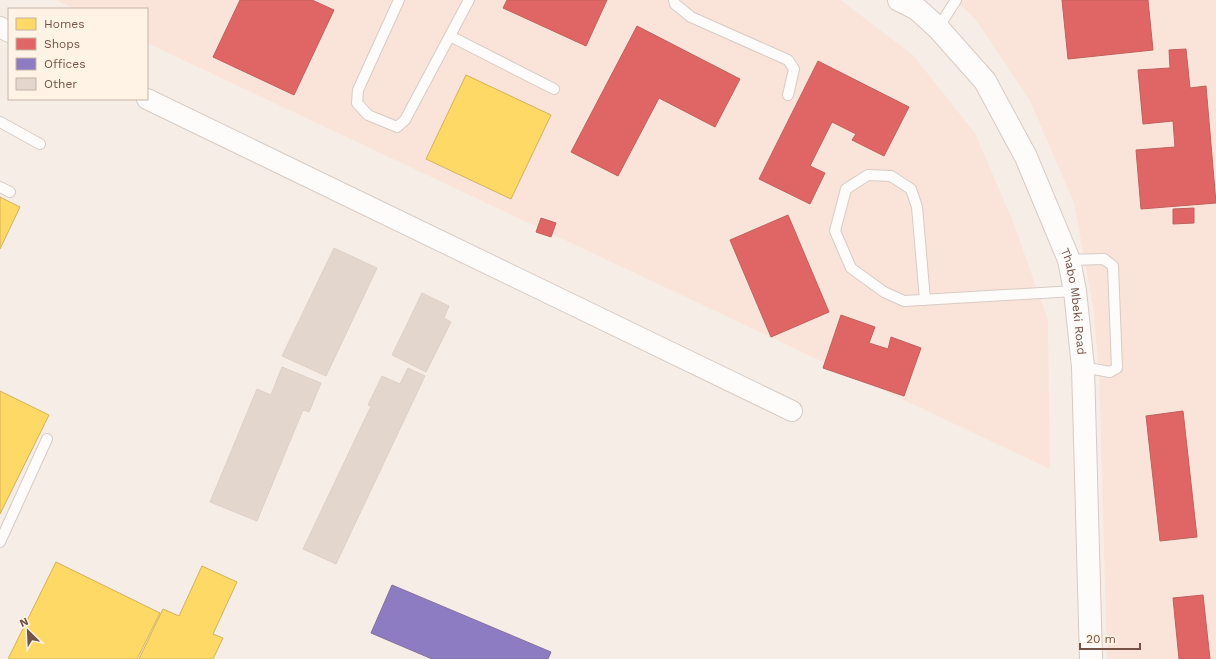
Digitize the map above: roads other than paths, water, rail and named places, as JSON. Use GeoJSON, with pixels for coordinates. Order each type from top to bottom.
{"type":"FeatureCollection","features":[{"type":"Feature","properties":{"kind":"main road","name":"Thabo Mbeki Road"},"geometry":{"type":"LineString","coordinates":[[899,0],[917,9],[938,28],[985,81],[1026,157],[1069,260],[1075,291],[1084,367],[1091,659]]}},
{"type":"Feature","properties":{"kind":"street"},"geometry":{"type":"LineString","coordinates":[[148,99],[792,411]]}},
{"type":"Feature","properties":{"kind":"lane"},"geometry":{"type":"LineString","coordinates":[[399,0],[358,90],[357,103],[368,115],[397,127],[405,120],[469,0]]}},
{"type":"Feature","properties":{"kind":"lane"},"geometry":{"type":"LineString","coordinates":[[674,0],[675,4],[691,17],[788,60],[794,69],[788,95]]}},
{"type":"Feature","properties":{"kind":"lane"},"geometry":{"type":"LineString","coordinates":[[938,28],[956,0]]}},
{"type":"Feature","properties":{"kind":"lane"},"geometry":{"type":"LineString","coordinates":[[450,36],[554,89]]}},
{"type":"Feature","properties":{"kind":"lane"},"geometry":{"type":"LineString","coordinates":[[0,122],[40,144]]}},
{"type":"Feature","properties":{"kind":"lane"},"geometry":{"type":"LineString","coordinates":[[925,300],[917,207],[912,189],[892,176],[868,175],[846,189],[835,231],[851,268],[884,292],[904,301],[925,300],[1075,291]]}},
{"type":"Feature","properties":{"kind":"lane"},"geometry":{"type":"LineString","coordinates":[[0,187],[10,192]]}},
{"type":"Feature","properties":{"kind":"lane"},"geometry":{"type":"LineString","coordinates":[[1069,260],[1104,259],[1113,266],[1117,368],[1110,372],[1084,367]]}},
{"type":"Feature","properties":{"kind":"lane"},"geometry":{"type":"LineString","coordinates":[[0,542],[47,439]]}}]}
